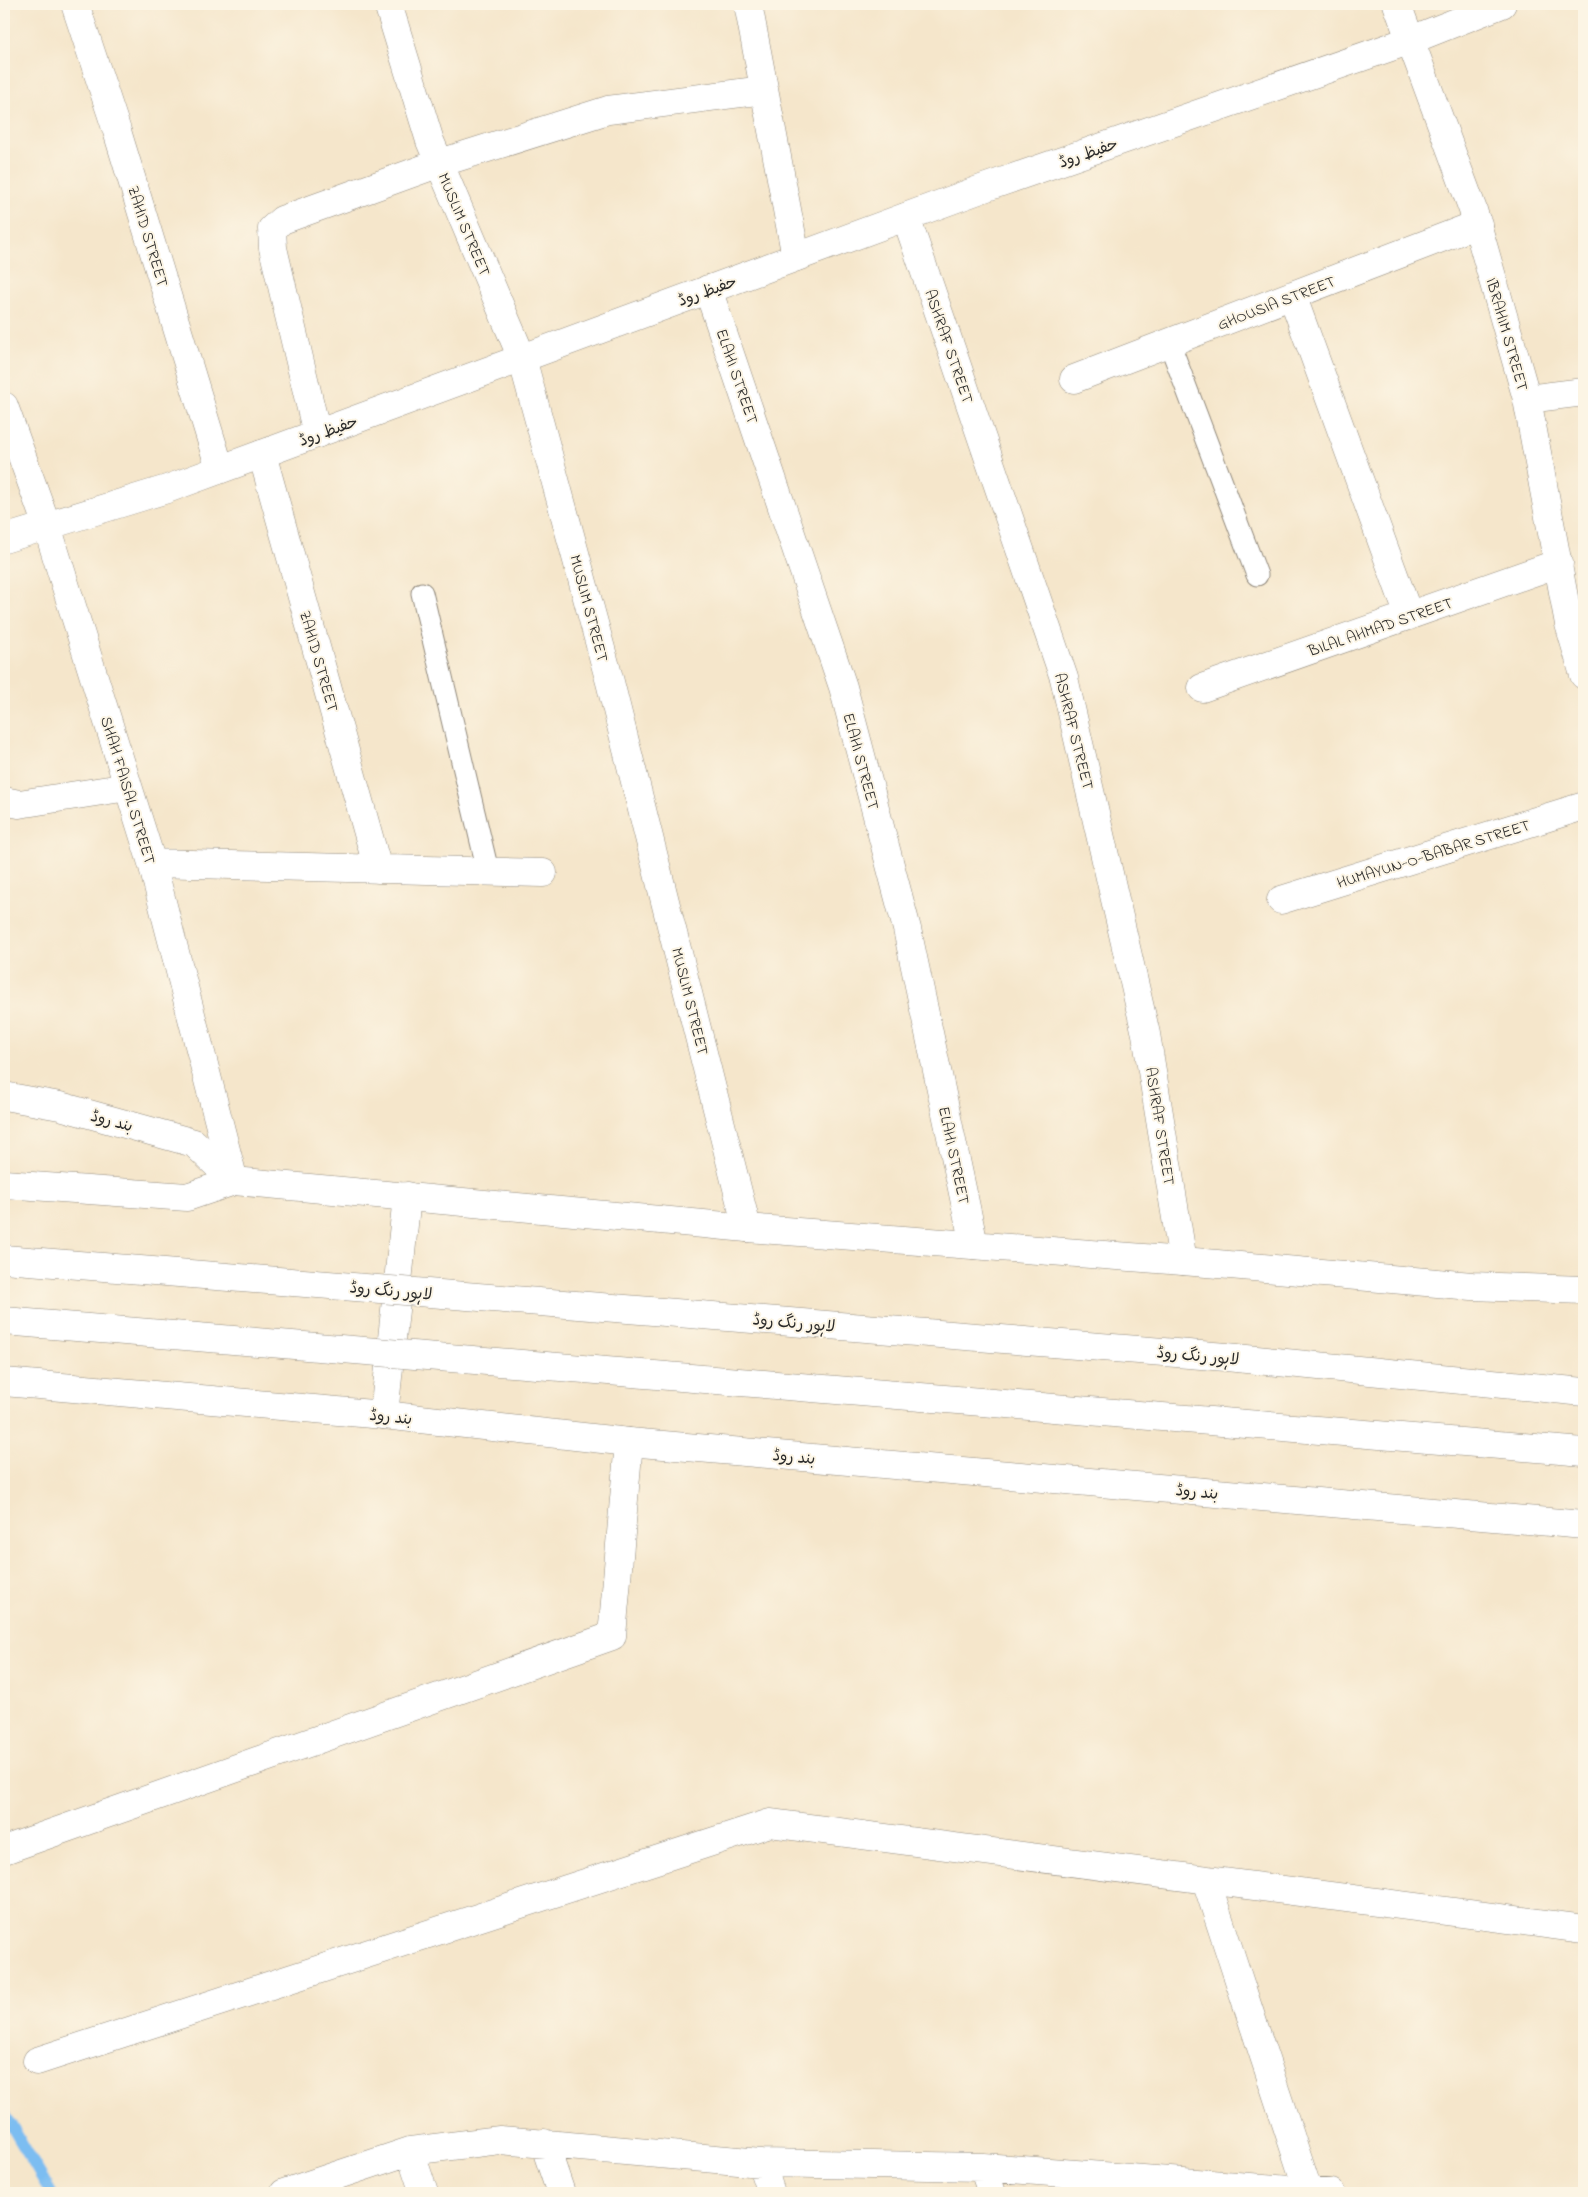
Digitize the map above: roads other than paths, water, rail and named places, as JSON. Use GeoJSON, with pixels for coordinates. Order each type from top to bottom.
{"type":"FeatureCollection","features":[{"type":"Feature","properties":{"kind":"main road","name":"ZAHID STREET"},"geometry":{"type":"LineString","coordinates":[[75,4],[117,131],[220,469]]}},
{"type":"Feature","properties":{"kind":"main road","name":"MUSLIM STREET"},"geometry":{"type":"LineString","coordinates":[[388,4],[430,141],[522,358],[610,682],[748,1228]]}},
{"type":"Feature","properties":{"kind":"main road"},"geometry":{"type":"LineString","coordinates":[[748,4],[796,257]]}},
{"type":"Feature","properties":{"kind":"main road","name":"IBRAHIM STREET"},"geometry":{"type":"LineString","coordinates":[[1397,4],[1412,40],[1478,224],[1526,399],[1559,563],[1577,623],[1584,675]]}},
{"type":"Feature","properties":{"kind":"main road","name":"حفیظ روڈ"},"geometry":{"type":"LineString","coordinates":[[4,539],[167,489],[993,185],[1412,40],[1502,4]]}},
{"type":"Feature","properties":{"kind":"main road"},"geometry":{"type":"LineString","coordinates":[[317,434],[273,248],[272,229],[282,220],[440,163],[608,110],[764,90]]}},
{"type":"Feature","properties":{"kind":"main road","name":"ASHRAF STREET"},"geometry":{"type":"LineString","coordinates":[[906,217],[1064,678],[1146,1034],[1183,1261]]}},
{"type":"Feature","properties":{"kind":"main road","name":"GHOUSIA STREET"},"geometry":{"type":"LineString","coordinates":[[1074,379],[1478,224]]}},
{"type":"Feature","properties":{"kind":"main road","name":"ELAHI STREET"},"geometry":{"type":"LineString","coordinates":[[708,289],[843,686],[907,929],[974,1245]]}},
{"type":"Feature","properties":{"kind":"main road"},"geometry":{"type":"LineString","coordinates":[[1292,295],[1409,616]]}},
{"type":"Feature","properties":{"kind":"main road"},"geometry":{"type":"LineString","coordinates":[[1526,399],[1584,392]]}},
{"type":"Feature","properties":{"kind":"main road","name":"SHAH FAISAL STREET"},"geometry":{"type":"LineString","coordinates":[[4,406],[47,526],[152,863],[234,1181]]}},
{"type":"Feature","properties":{"kind":"main road","name":"ZAHID STREET"},"geometry":{"type":"LineString","coordinates":[[262,454],[378,869]]}},
{"type":"Feature","properties":{"kind":"main road","name":"BILAL AHMAD STREET"},"geometry":{"type":"LineString","coordinates":[[1202,688],[1559,563]]}},
{"type":"Feature","properties":{"kind":"main road"},"geometry":{"type":"LineString","coordinates":[[4,801],[19,804],[128,787]]}},
{"type":"Feature","properties":{"kind":"main road","name":"HUMAYUN-O-BABAR STREET"},"geometry":{"type":"LineString","coordinates":[[1281,900],[1584,806]]}},
{"type":"Feature","properties":{"kind":"main road"},"geometry":{"type":"LineString","coordinates":[[152,863],[542,873]]}},
{"type":"Feature","properties":{"kind":"main road","name":"بند روڈ"},"geometry":{"type":"LineString","coordinates":[[4,1096],[60,1106],[194,1143],[234,1181]]}},
{"type":"Feature","properties":{"kind":"main road"},"geometry":{"type":"LineString","coordinates":[[4,1184],[187,1197],[234,1181],[748,1228],[1183,1261],[1472,1286],[1584,1290]]}},
{"type":"Feature","properties":{"kind":"main road"},"geometry":{"type":"LineString","coordinates":[[384,1415],[407,1196]]}},
{"type":"Feature","properties":{"kind":"main road","name":"لاہور رنگ روڈ"},"geometry":{"type":"LineString","coordinates":[[4,1259],[1226,1357],[1584,1392]]}},
{"type":"Feature","properties":{"kind":"main road"},"geometry":{"type":"LineString","coordinates":[[4,1321],[1584,1452]]}},
{"type":"Feature","properties":{"kind":"main road","name":"بند روڈ"},"geometry":{"type":"LineString","coordinates":[[4,1382],[384,1415],[629,1442],[1584,1525]]}},
{"type":"Feature","properties":{"kind":"main road"},"geometry":{"type":"LineString","coordinates":[[4,1850],[612,1636],[629,1442]]}},
{"type":"Feature","properties":{"kind":"main road"},"geometry":{"type":"LineString","coordinates":[[37,2061],[770,1823],[1584,1929]]}},
{"type":"Feature","properties":{"kind":"main road"},"geometry":{"type":"LineString","coordinates":[[284,2193],[410,2151],[500,2140],[761,2164],[983,2167],[1316,2193],[1206,1880]]}},
{"type":"Feature","properties":{"kind":"main road"},"geometry":{"type":"LineString","coordinates":[[544,2143],[561,2193]]}},
{"type":"Feature","properties":{"kind":"main road"},"geometry":{"type":"LineString","coordinates":[[410,2151],[424,2193]]}},
{"type":"Feature","properties":{"kind":"main road"},"geometry":{"type":"LineString","coordinates":[[761,2164],[771,2193]]}},
{"type":"Feature","properties":{"kind":"main road"},"geometry":{"type":"LineString","coordinates":[[983,2167],[992,2193]]}},
{"type":"Feature","properties":{"kind":"lane"},"geometry":{"type":"LineString","coordinates":[[1169,342],[1258,575]]}},
{"type":"Feature","properties":{"kind":"lane"},"geometry":{"type":"LineString","coordinates":[[422,593],[488,871]]}},
{"type":"Feature","properties":{"kind":"waterway"},"geometry":{"type":"LineString","coordinates":[[4,2113],[51,2193]]}}]}
